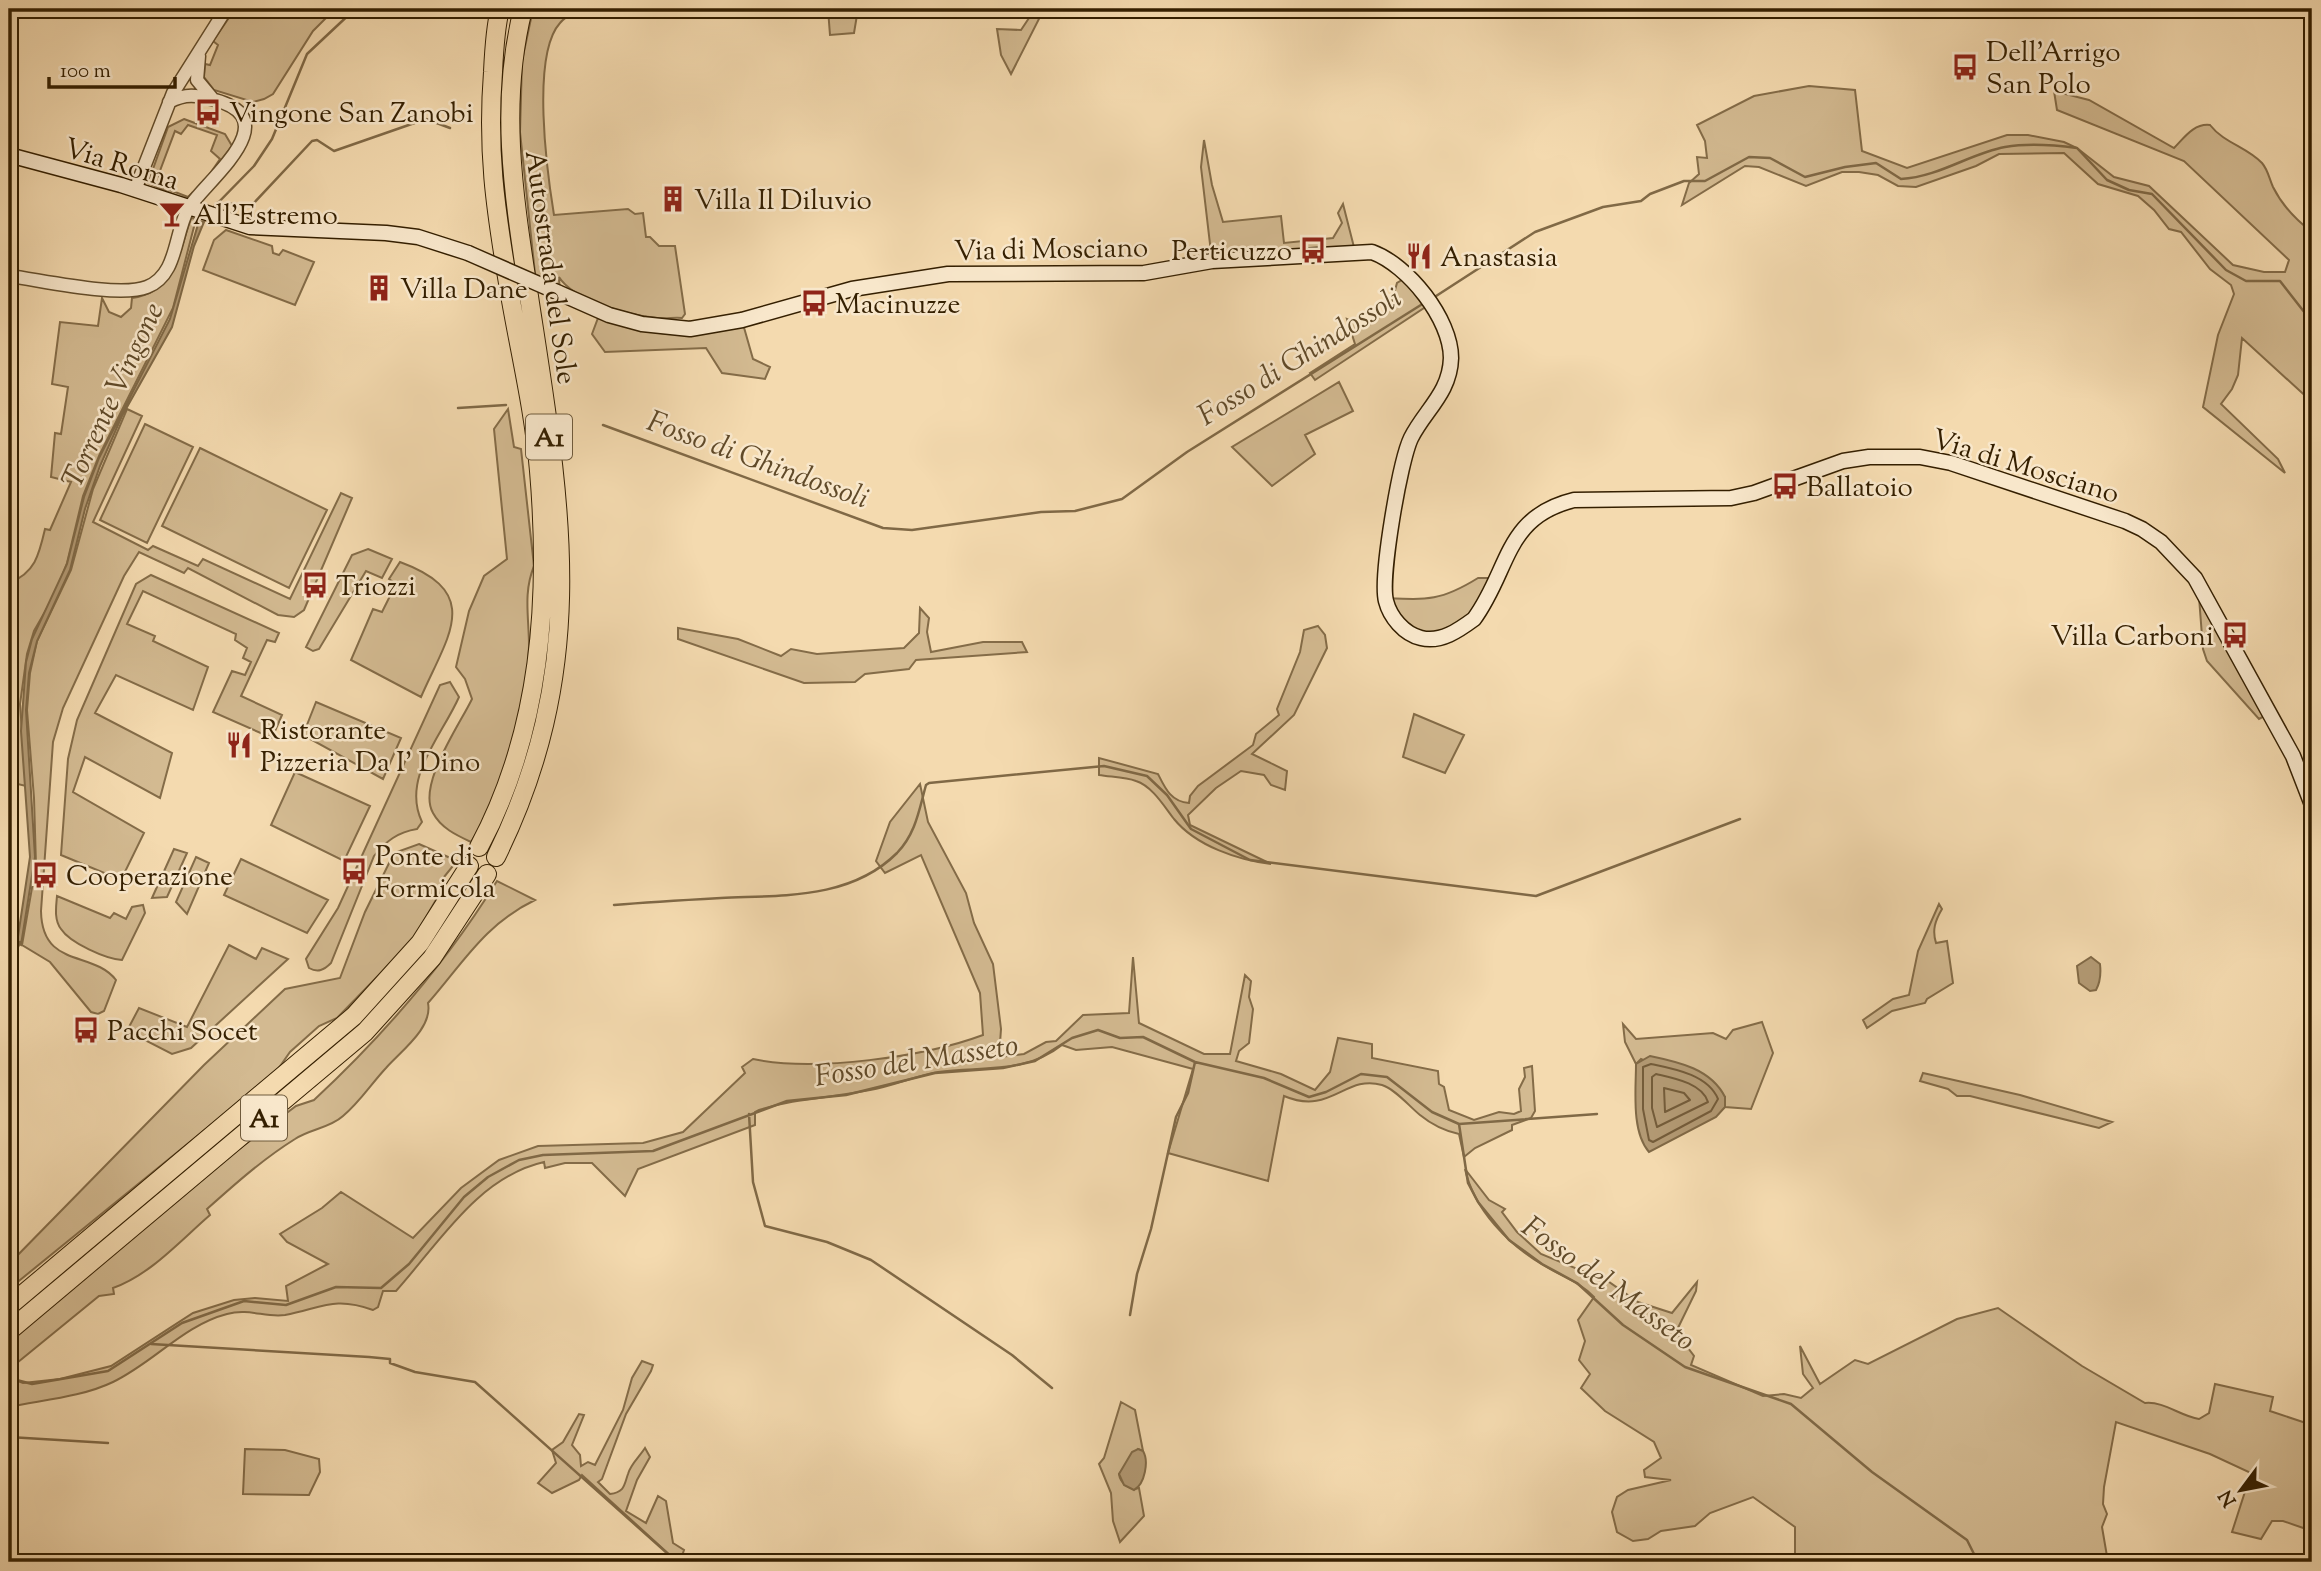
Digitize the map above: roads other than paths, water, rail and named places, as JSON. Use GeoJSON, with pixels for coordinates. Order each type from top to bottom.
{"type":"FeatureCollection","features":[{"type":"Feature","properties":{"kind":"highway","name":"Autostrada del Sole"},"geometry":{"type":"LineString","coordinates":[[479,847],[513,768],[530,705],[538,666],[544,574],[539,468],[489,156],[491,96],[500,9]]}},
{"type":"Feature","properties":{"kind":"highway","name":"Autostrada del Sole"},"geometry":{"type":"LineString","coordinates":[[496,857],[531,774],[549,708],[560,629],[562,576],[554,468],[515,214],[509,140],[510,89],[523,9]]}},
{"type":"Feature","properties":{"kind":"highway","name":"A1"},"geometry":{"type":"LineString","coordinates":[[9,1306],[354,1016],[420,943],[469,866]]}},
{"type":"Feature","properties":{"kind":"highway","name":"A1"},"geometry":{"type":"LineString","coordinates":[[9,1331],[365,1032],[432,958],[487,874]]}},
{"type":"Feature","properties":{"kind":"main road","name":"Via Roma"},"geometry":{"type":"LineString","coordinates":[[9,155],[135,190],[220,219]]}},
{"type":"Feature","properties":{"kind":"main road","name":"Via di Mosciano"},"geometry":{"type":"LineString","coordinates":[[220,219],[262,229],[396,234],[428,240],[468,253],[609,315],[642,324],[690,329],[742,320],[852,289],[940,275],[1144,274],[1212,261],[1372,252],[1390,261],[1427,299],[1445,328],[1450,344],[1449,372],[1440,397],[1411,439],[1384,572],[1386,602],[1400,625],[1411,634],[1433,639],[1462,628],[1474,619],[1521,531],[1542,510],[1557,504],[1590,499],[1713,500],[1754,493],[1843,461],[1869,457],[1920,457],[1951,463],[2125,520],[2161,542],[2195,578],[2214,610],[2292,756],[2312,805]]}},
{"type":"Feature","properties":{"kind":"street"},"geometry":{"type":"LineString","coordinates":[[135,190],[169,101],[226,9]]}},
{"type":"Feature","properties":{"kind":"street"},"geometry":{"type":"LineString","coordinates":[[203,44],[197,64],[197,80],[215,100]]}},
{"type":"Feature","properties":{"kind":"street"},"geometry":{"type":"LineString","coordinates":[[9,275],[114,290],[142,289],[161,277],[169,266],[193,211],[239,152],[244,136],[236,112],[228,104],[190,94],[169,101]]}},
{"type":"Feature","properties":{"kind":"water"},"geometry":{"type":"Polygon","coordinates":[[[199,221],[204,222],[194,246],[172,327],[122,416],[100,466],[85,509],[70,570],[37,641],[29,673],[26,710],[35,857],[21,945],[17,943],[30,857],[21,731],[26,662],[32,639],[67,564],[84,497],[99,458],[170,319],[199,221]]]}},
{"type":"Feature","properties":{"kind":"water"},"geometry":{"type":"Polygon","coordinates":[[[2091,957],[2100,964],[2100,974],[2096,990],[2090,991],[2079,983],[2077,966],[2091,957]]]}},
{"type":"Feature","properties":{"kind":"water"},"geometry":{"type":"Polygon","coordinates":[[[1650,1056],[1683,1064],[1703,1073],[1719,1087],[1725,1097],[1725,1107],[1716,1117],[1649,1152],[1639,1133],[1635,1098],[1636,1064],[1650,1056]]]}},
{"type":"Feature","properties":{"kind":"water"},"geometry":{"type":"Polygon","coordinates":[[[1138,1449],[1145,1455],[1146,1466],[1141,1483],[1134,1490],[1124,1485],[1119,1474],[1132,1452],[1138,1449]]]}},
{"type":"Feature","properties":{"kind":"waterway","name":"Torrente Vingone"},"geometry":{"type":"LineString","coordinates":[[211,210],[254,166],[272,139],[307,54],[355,9]]}},
{"type":"Feature","properties":{"kind":"waterway"},"geometry":{"type":"LineString","coordinates":[[217,203],[252,205],[312,141],[317,140],[334,151],[426,119],[450,128]]}},
{"type":"Feature","properties":{"kind":"waterway","name":"Fosso di Ghindossoli"},"geometry":{"type":"LineString","coordinates":[[1433,298],[1535,232],[1603,207],[1641,201],[1650,194],[1684,181],[1705,181],[1749,157],[1770,158],[1805,177],[1876,163],[1901,179],[1928,174],[1992,150],[2041,145],[2077,148],[2107,180],[2129,190],[2152,194],[2226,270],[2246,281],[2280,281],[2312,322]]}},
{"type":"Feature","properties":{"kind":"waterway","name":"Fosso di Ghindossoli"},"geometry":{"type":"LineString","coordinates":[[603,425],[883,528],[912,530],[1041,512],[1075,511],[1122,499],[1187,452],[1424,303]]}},
{"type":"Feature","properties":{"kind":"waterway","name":"Fosso di Ghindossoli"},"geometry":{"type":"LineString","coordinates":[[458,408],[506,405]]}},
{"type":"Feature","properties":{"kind":"waterway"},"geometry":{"type":"LineString","coordinates":[[614,905],[791,895],[836,887],[878,868],[897,853],[913,829],[926,785],[929,783],[1104,766],[1147,776],[1167,795],[1191,829],[1250,860],[1536,896],[1740,819]]}},
{"type":"Feature","properties":{"kind":"waterway","name":"Torrente Vingone"},"geometry":{"type":"LineString","coordinates":[[9,968],[20,942]]}},
{"type":"Feature","properties":{"kind":"waterway","name":"Fosso del Masseto"},"geometry":{"type":"LineString","coordinates":[[9,1378],[32,1384],[108,1371],[182,1323],[244,1301],[286,1305],[336,1287],[381,1288],[409,1264],[464,1197],[488,1177],[519,1160],[543,1155],[653,1151],[787,1101],[846,1095],[935,1073],[1003,1068],[1035,1061],[1072,1038],[1098,1030],[1120,1038],[1143,1037],[1195,1062],[1264,1078],[1309,1097],[1326,1092],[1361,1074],[1387,1077],[1432,1112],[1459,1124],[1597,1114]]}},
{"type":"Feature","properties":{"kind":"waterway"},"geometry":{"type":"LineString","coordinates":[[1130,1315],[1137,1274],[1151,1229],[1176,1117],[1188,1093],[1195,1062]]}},
{"type":"Feature","properties":{"kind":"waterway"},"geometry":{"type":"LineString","coordinates":[[749,1114],[753,1182],[765,1226],[827,1242],[871,1260],[1012,1355],[1052,1388]]}},
{"type":"Feature","properties":{"kind":"waterway","name":"Fosso del Masseto"},"geometry":{"type":"LineString","coordinates":[[1459,1124],[1468,1183],[1478,1202],[1509,1240],[1542,1264],[1577,1283],[1623,1325],[1685,1367],[1791,1404],[1872,1472],[1967,1540],[1978,1562]]}},
{"type":"Feature","properties":{"kind":"waterway"},"geometry":{"type":"LineString","coordinates":[[151,1344],[390,1359],[390,1363],[415,1372],[475,1382],[677,1562]]}},
{"type":"Feature","properties":{"kind":"waterway"},"geometry":{"type":"LineString","coordinates":[[9,1388],[10,1378]]}},
{"type":"Feature","properties":{"kind":"waterway"},"geometry":{"type":"LineString","coordinates":[[9,1437],[108,1443]]}},
{"type":"Feature","properties":{"kind":"place","name":"Dell'Arrigo San Polo"},"geometry":{"type":"Point","coordinates":[1965,67]}},
{"type":"Feature","properties":{"kind":"place","name":"Vingone San Zanobi"},"geometry":{"type":"Point","coordinates":[208,112]}},
{"type":"Feature","properties":{"kind":"place","name":"Villa Il Diluvio"},"geometry":{"type":"Point","coordinates":[673,199]}},
{"type":"Feature","properties":{"kind":"place","name":"All'Estremo"},"geometry":{"type":"Point","coordinates":[172,214]}},
{"type":"Feature","properties":{"kind":"place","name":"Perticuzzo"},"geometry":{"type":"Point","coordinates":[1313,250]}},
{"type":"Feature","properties":{"kind":"place","name":"Anastasia"},"geometry":{"type":"Point","coordinates":[1419,256]}},
{"type":"Feature","properties":{"kind":"place","name":"Villa Dane"},"geometry":{"type":"Point","coordinates":[379,288]}},
{"type":"Feature","properties":{"kind":"place","name":"Macinuzze"},"geometry":{"type":"Point","coordinates":[814,303]}},
{"type":"Feature","properties":{"kind":"place","name":"Ballatoio"},"geometry":{"type":"Point","coordinates":[1785,486]}},
{"type":"Feature","properties":{"kind":"place","name":"Triozzi"},"geometry":{"type":"Point","coordinates":[315,585]}},
{"type":"Feature","properties":{"kind":"place","name":"Villa Carboni"},"geometry":{"type":"Point","coordinates":[2235,635]}},
{"type":"Feature","properties":{"kind":"place","name":"Ristorante Pizzeria Da I' Dino"},"geometry":{"type":"Point","coordinates":[239,745]}},
{"type":"Feature","properties":{"kind":"place","name":"Ponte di Formicola"},"geometry":{"type":"Point","coordinates":[354,871]}},
{"type":"Feature","properties":{"kind":"place","name":"Cooperazione"},"geometry":{"type":"Point","coordinates":[45,875]}},
{"type":"Feature","properties":{"kind":"place","name":"Pacchi Socet"},"geometry":{"type":"Point","coordinates":[86,1030]}}]}
